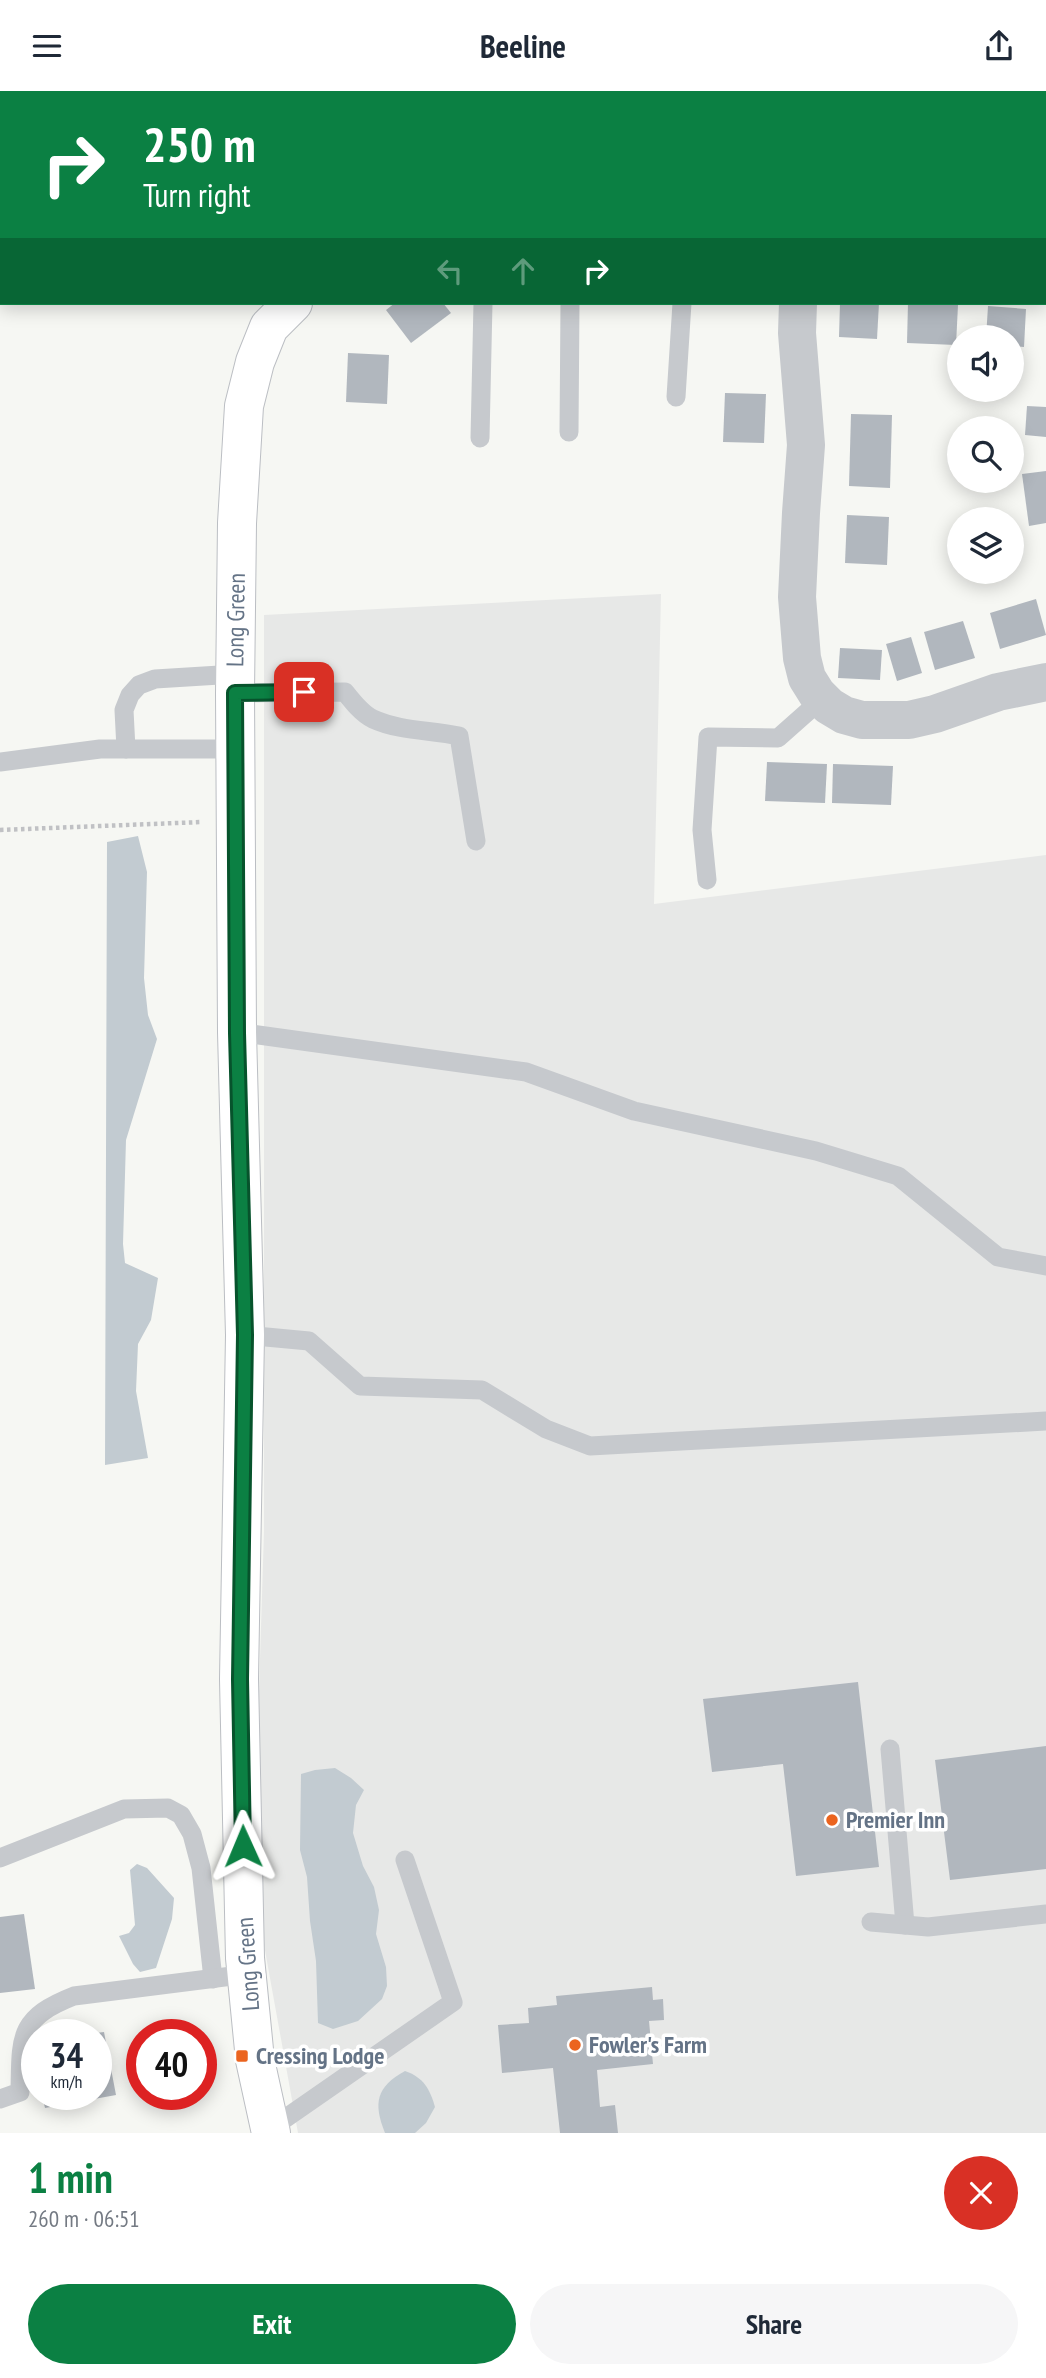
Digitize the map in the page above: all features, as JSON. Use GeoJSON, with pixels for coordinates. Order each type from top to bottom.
{"type":"FeatureCollection","features":[{"type":"Feature","properties":{"kind":"street"},"geometry":{"type":"LineString","coordinates":[[798,305],[797,333],[806,445],[797,597],[807,678],[822,699],[845,715],[862,720],[909,720],[998,692],[1046,682]]}},
{"type":"Feature","properties":{"kind":"street","name":"Long Green"},"geometry":{"type":"LineString","coordinates":[[270,2131],[255,2060],[230,1976],[245,1958],[240,1679],[245,1335],[237,1033],[235,820],[237,523],[244,406],[255,362],[277,311]]}},
{"type":"Feature","properties":{"kind":"lane"},"geometry":{"type":"LineString","coordinates":[[480,438],[483,305]]}},
{"type":"Feature","properties":{"kind":"lane"},"geometry":{"type":"LineString","coordinates":[[569,432],[570,305]]}},
{"type":"Feature","properties":{"kind":"lane"},"geometry":{"type":"LineString","coordinates":[[676,397],[682,305]]}},
{"type":"Feature","properties":{"kind":"lane"},"geometry":{"type":"LineString","coordinates":[[126,749],[124,710],[130,695],[139,685],[155,679],[345,692],[354,704],[371,718],[407,728],[459,736],[476,841]]}},
{"type":"Feature","properties":{"kind":"lane"},"geometry":{"type":"LineString","coordinates":[[707,880],[702,830],[708,737],[778,738],[822,699]]}},
{"type":"Feature","properties":{"kind":"lane"},"geometry":{"type":"LineString","coordinates":[[0,762],[100,749],[235,749]]}},
{"type":"Feature","properties":{"kind":"lane"},"geometry":{"type":"LineString","coordinates":[[237,1033],[526,1072],[634,1111],[816,1151],[898,1176],[998,1257],[1046,1266]]}},
{"type":"Feature","properties":{"kind":"lane"},"geometry":{"type":"LineString","coordinates":[[245,1335],[309,1341],[360,1386],[482,1390],[545,1429],[590,1446],[1046,1421]]}},
{"type":"Feature","properties":{"kind":"lane"},"geometry":{"type":"LineString","coordinates":[[890,1749],[905,1925]]}},
{"type":"Feature","properties":{"kind":"lane"},"geometry":{"type":"LineString","coordinates":[[0,1858],[124,1809],[168,1808],[181,1815],[192,1834],[230,1976],[74,1996],[49,2006],[29,2023],[21,2049],[20,2092],[0,2099]]}},
{"type":"Feature","properties":{"kind":"lane"},"geometry":{"type":"LineString","coordinates":[[270,2131],[453,2002],[405,1860]]}},
{"type":"Feature","properties":{"kind":"lane"},"geometry":{"type":"LineString","coordinates":[[871,1922],[928,1927],[1046,1914]]}},
{"type":"Feature","properties":{"kind":"path"},"geometry":{"type":"LineString","coordinates":[[0,830],[235,820]]}},
{"type":"Feature","properties":{"kind":"shaded area"},"geometry":{"type":"Polygon","coordinates":[[[661,594],[654,904],[1046,855],[1046,2133],[298,2133],[253,1884],[264,1531],[264,615],[661,594]]]}},
{"type":"Feature","properties":{"kind":"shaded area"},"geometry":{"type":"Polygon","coordinates":[[[138,836],[147,872],[144,978],[148,1015],[157,1039],[126,1140],[123,1244],[125,1263],[158,1278],[151,1320],[138,1344],[136,1391],[148,1458],[105,1465],[107,842],[138,836]]]}},
{"type":"Feature","properties":{"kind":"shaded area"},"geometry":{"type":"Polygon","coordinates":[[[335,1768],[364,1790],[356,1805],[353,1833],[363,1866],[374,1887],[379,1910],[376,1934],[386,1967],[387,1986],[382,1999],[358,2021],[333,2029],[318,2023],[316,1961],[307,1877],[300,1850],[301,1774],[335,1768]]]}},
{"type":"Feature","properties":{"kind":"shaded area"},"geometry":{"type":"Polygon","coordinates":[[[137,1864],[147,1868],[174,1898],[172,1919],[156,1968],[140,1972],[119,1936],[129,1933],[135,1925],[130,1870],[137,1864]]]}},
{"type":"Feature","properties":{"kind":"shaded area"},"geometry":{"type":"Polygon","coordinates":[[[405,2071],[425,2085],[435,2107],[426,2123],[415,2133],[385,2133],[379,2113],[380,2097],[388,2083],[405,2071]]]}},
{"type":"Feature","properties":{"kind":"building"},"geometry":{"type":"Polygon","coordinates":[[[392,305],[445,305],[451,313],[411,343],[386,310],[392,305]]]}},
{"type":"Feature","properties":{"kind":"building"},"geometry":{"type":"Polygon","coordinates":[[[840,305],[879,305],[877,339],[839,337],[840,305]]]}},
{"type":"Feature","properties":{"kind":"building"},"geometry":{"type":"Polygon","coordinates":[[[908,305],[958,305],[957,325],[947,325],[947,345],[907,343],[908,305]]]}},
{"type":"Feature","properties":{"kind":"building"},"geometry":{"type":"Polygon","coordinates":[[[988,306],[1026,309],[1024,347],[1024,325],[987,325],[988,306]]]}},
{"type":"Feature","properties":{"kind":"building"},"geometry":{"type":"Polygon","coordinates":[[[348,353],[389,355],[387,404],[346,402],[348,353]]]}},
{"type":"Feature","properties":{"kind":"building"},"geometry":{"type":"Polygon","coordinates":[[[725,393],[766,394],[764,443],[723,442],[725,393]]]}},
{"type":"Feature","properties":{"kind":"building"},"geometry":{"type":"Polygon","coordinates":[[[1027,406],[1046,407],[1046,437],[1025,435],[1027,406]]]}},
{"type":"Feature","properties":{"kind":"building"},"geometry":{"type":"Polygon","coordinates":[[[851,414],[892,415],[890,488],[849,486],[851,414]]]}},
{"type":"Feature","properties":{"kind":"building"},"geometry":{"type":"Polygon","coordinates":[[[1046,471],[1046,523],[1029,526],[1024,474],[1046,471]]]}},
{"type":"Feature","properties":{"kind":"building"},"geometry":{"type":"Polygon","coordinates":[[[847,515],[889,517],[887,565],[845,563],[847,515]]]}},
{"type":"Feature","properties":{"kind":"building"},"geometry":{"type":"Polygon","coordinates":[[[1036,599],[1046,635],[1000,649],[990,613],[1036,599]]]}},
{"type":"Feature","properties":{"kind":"building"},"geometry":{"type":"Polygon","coordinates":[[[963,621],[975,658],[935,670],[924,632],[963,621]]]}},
{"type":"Feature","properties":{"kind":"building"},"geometry":{"type":"Polygon","coordinates":[[[911,637],[922,673],[897,681],[886,644],[911,637]]]}},
{"type":"Feature","properties":{"kind":"building"},"geometry":{"type":"Polygon","coordinates":[[[840,648],[882,650],[880,680],[838,678],[840,648]]]}},
{"type":"Feature","properties":{"kind":"building"},"geometry":{"type":"Polygon","coordinates":[[[767,762],[827,764],[825,803],[765,801],[767,762]]]}},
{"type":"Feature","properties":{"kind":"building"},"geometry":{"type":"Polygon","coordinates":[[[833,764],[893,766],[891,805],[832,803],[833,764]]]}},
{"type":"Feature","properties":{"kind":"building","name":"Premier Inn"},"geometry":{"type":"Polygon","coordinates":[[[858,1682],[879,1867],[796,1876],[783,1764],[712,1772],[703,1699],[858,1682]]]}},
{"type":"Feature","properties":{"kind":"building"},"geometry":{"type":"Polygon","coordinates":[[[1046,1746],[1046,1869],[950,1880],[935,1760],[1046,1746]]]}},
{"type":"Feature","properties":{"kind":"building"},"geometry":{"type":"Polygon","coordinates":[[[24,1914],[35,1989],[0,1993],[0,1917],[24,1914]]]}},
{"type":"Feature","properties":{"kind":"building","name":"Fowler's Farm"},"geometry":{"type":"Polygon","coordinates":[[[652,1987],[653,2000],[663,1999],[664,2020],[649,2021],[653,2064],[597,2070],[600,2107],[615,2105],[618,2133],[560,2133],[553,2068],[502,2073],[498,2025],[529,2023],[528,2008],[557,2005],[556,1996],[652,1987]]]}},
{"type":"Feature","properties":{"kind":"building"},"geometry":{"type":"Polygon","coordinates":[[[112,2074],[116,2095],[112,2096],[112,2074]]]}},
{"type":"Feature","properties":{"kind":"place","name":"Premier Inn"},"geometry":{"type":"Point","coordinates":[832,1820]}},
{"type":"Feature","properties":{"kind":"place","name":"Fowler's Farm"},"geometry":{"type":"Point","coordinates":[575,2045]}},
{"type":"Feature","properties":{"kind":"place","name":"Cressing Lodge"},"geometry":{"type":"Point","coordinates":[242,2056]}},
{"type":"Feature","properties":{"kind":"route"},"geometry":{"type":"LineString","coordinates":[[243,1846],[240,1679],[245,1335],[237,1033],[235,693],[304,692]]}}]}
